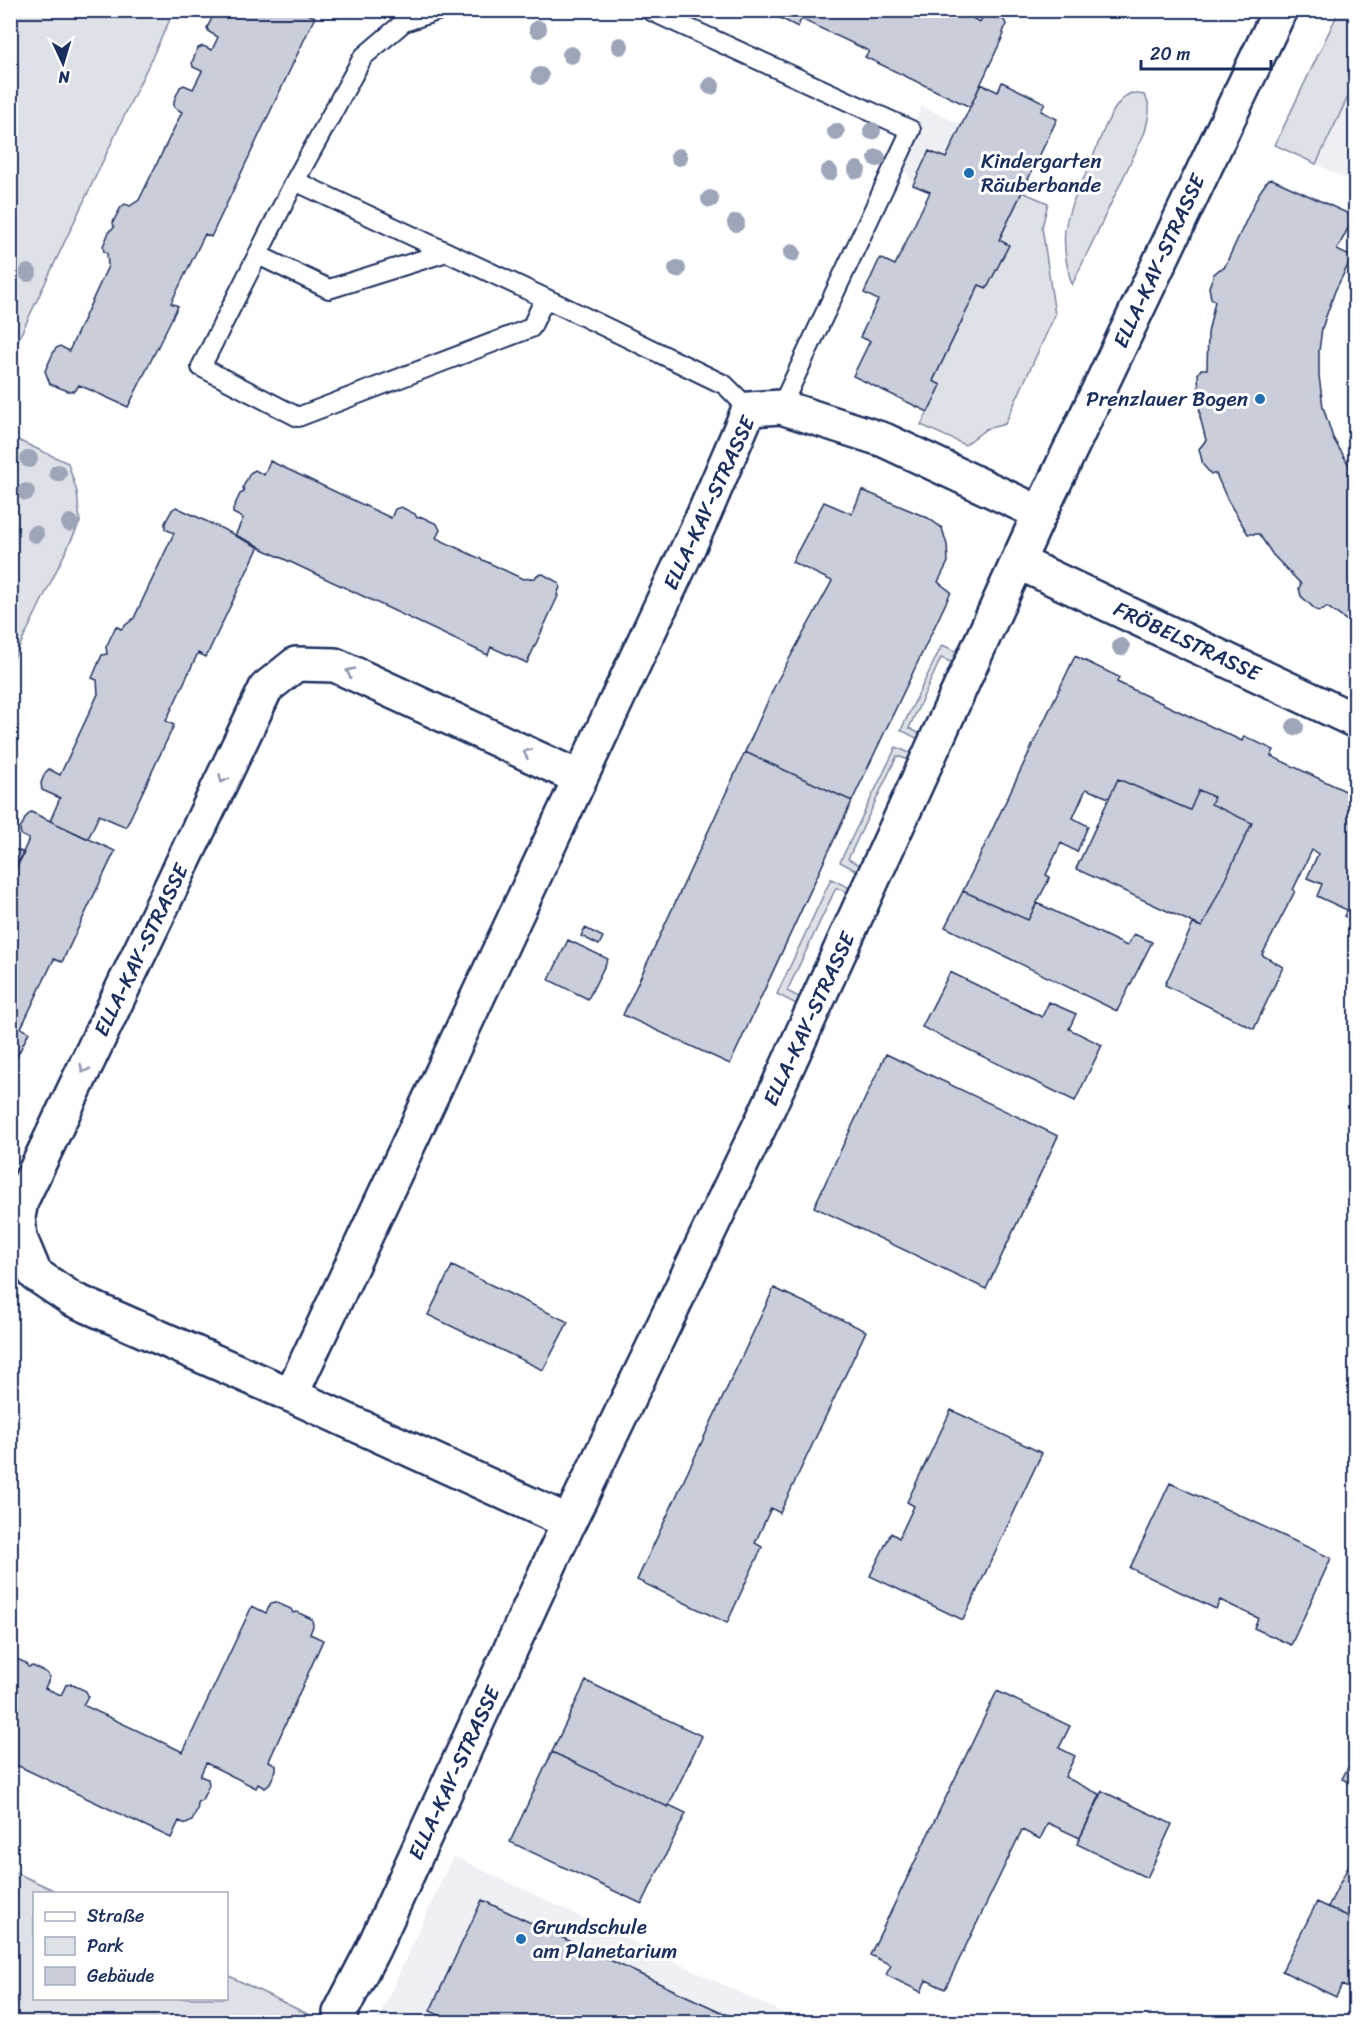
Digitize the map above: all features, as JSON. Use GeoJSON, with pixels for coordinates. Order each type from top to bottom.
{"type":"FeatureCollection","features":[{"type":"Feature","properties":{"kind":"street","name":"ELLA-KAY-STRASSE"},"geometry":{"type":"LineString","coordinates":[[337,2018],[373,1949],[569,1522],[765,1115],[1040,513],[1280,10]]}},
{"type":"Feature","properties":{"kind":"street","name":"ELLA-KAY-STRASSE"},"geometry":{"type":"LineString","coordinates":[[291,1395],[704,514],[749,409],[781,407],[884,440],[1040,513]]}},
{"type":"Feature","properties":{"kind":"street","name":"FRÖBELSTRASSE"},"geometry":{"type":"LineString","coordinates":[[1018,562],[1356,721]]}},
{"type":"Feature","properties":{"kind":"street","name":"ELLA-KAY-STRASSE"},"geometry":{"type":"LineString","coordinates":[[569,1522],[291,1395],[72,1299],[35,1274],[20,1238],[18,1217],[21,1201],[266,688],[296,664],[335,664],[580,778]]}},
{"type":"Feature","properties":{"kind":"lane"},"geometry":{"type":"LineString","coordinates":[[440,10],[405,22],[363,57],[295,182],[201,367],[298,417],[531,328],[545,298]]}},
{"type":"Feature","properties":{"kind":"lane"},"geometry":{"type":"LineString","coordinates":[[649,10],[910,130],[781,407]]}},
{"type":"Feature","properties":{"kind":"lane"},"geometry":{"type":"LineString","coordinates":[[295,182],[545,298],[725,385],[749,409]]}},
{"type":"Feature","properties":{"kind":"lane"},"geometry":{"type":"LineString","coordinates":[[258,255],[329,289],[447,252]]}},
{"type":"Feature","properties":{"kind":"shaded area"},"geometry":{"type":"Polygon","coordinates":[[[1355,82],[1355,183],[1316,164],[1355,82]]]}},
{"type":"Feature","properties":{"kind":"shaded area","name":"Kindergarten Räuberbande"},"geometry":{"type":"Polygon","coordinates":[[[922,106],[1037,161],[1005,228],[913,185],[898,156],[922,106]]]}},
{"type":"Feature","properties":{"kind":"shaded area","name":"Grundschule am Planetarium"},"geometry":{"type":"Polygon","coordinates":[[[453,1856],[802,2022],[377,2022],[453,1856]]]}},
{"type":"Feature","properties":{"kind":"green space"},"geometry":{"type":"Polygon","coordinates":[[[10,11],[174,11],[11,355],[10,355],[10,11]]]}},
{"type":"Feature","properties":{"kind":"green space"},"geometry":{"type":"Polygon","coordinates":[[[1339,11],[1355,11],[1355,82],[1316,164],[1275,145],[1339,11]]]}},
{"type":"Feature","properties":{"kind":"green space"},"geometry":{"type":"Polygon","coordinates":[[[1131,93],[1144,95],[1147,99],[1149,113],[1145,132],[1072,285],[1065,244],[1065,230],[1069,214],[1105,127],[1123,98],[1131,93]]]}},
{"type":"Feature","properties":{"kind":"green space"},"geometry":{"type":"Polygon","coordinates":[[[1022,192],[1048,203],[1042,227],[1055,315],[1005,424],[986,429],[965,445],[921,425],[941,385],[933,381],[979,285],[987,288],[1008,245],[999,240],[1022,192]]]}},
{"type":"Feature","properties":{"kind":"green space"},"geometry":{"type":"Polygon","coordinates":[[[11,437],[68,463],[77,492],[80,522],[11,664],[11,437]]]}},
{"type":"Feature","properties":{"kind":"green space"},"geometry":{"type":"Polygon","coordinates":[[[942,645],[958,652],[953,663],[941,658],[909,728],[920,734],[918,739],[901,730],[942,645]]]}},
{"type":"Feature","properties":{"kind":"green space"},"geometry":{"type":"Polygon","coordinates":[[[896,747],[912,754],[909,760],[897,756],[848,859],[860,865],[857,871],[840,862],[896,747]]]}},
{"type":"Feature","properties":{"kind":"green space"},"geometry":{"type":"Polygon","coordinates":[[[831,879],[850,888],[848,892],[836,888],[787,991],[799,997],[796,1004],[777,994],[831,879]]]}},
{"type":"Feature","properties":{"kind":"green space"},"geometry":{"type":"Polygon","coordinates":[[[10,1870],[58,1892],[33,1892],[33,2000],[228,2000],[228,1975],[324,2022],[11,2022],[10,1870]]]}},
{"type":"Feature","properties":{"kind":"building"},"geometry":{"type":"Polygon","coordinates":[[[216,10],[310,10],[308,14],[315,17],[211,237],[205,234],[171,303],[178,306],[128,407],[79,385],[75,391],[68,391],[50,384],[45,371],[55,349],[60,346],[69,351],[108,266],[107,253],[104,252],[103,246],[110,230],[114,228],[113,222],[121,207],[125,204],[130,206],[139,200],[182,112],[174,107],[174,101],[180,87],[184,85],[193,89],[202,71],[193,67],[192,62],[198,48],[203,46],[212,50],[218,37],[209,32],[207,28],[216,10]]]}},
{"type":"Feature","properties":{"kind":"building"},"geometry":{"type":"Polygon","coordinates":[[[764,10],[956,10],[980,22],[984,14],[991,14],[1004,20],[1006,24],[1004,34],[970,107],[865,57],[869,51],[801,19],[798,27],[764,10]]]}},
{"type":"Feature","properties":{"kind":"building"},"geometry":{"type":"Polygon","coordinates":[[[1002,82],[1045,103],[1041,111],[1057,119],[999,240],[1009,245],[987,288],[979,285],[933,381],[941,385],[928,412],[853,376],[870,341],[860,337],[878,300],[864,293],[880,258],[895,265],[930,192],[913,185],[929,151],[946,158],[981,84],[998,92],[1002,82]]]}},
{"type":"Feature","properties":{"kind":"building","name":"Prenzlauer Bogen"},"geometry":{"type":"Polygon","coordinates":[[[1272,179],[1347,213],[1350,218],[1350,224],[1337,250],[1352,257],[1335,291],[1322,328],[1319,376],[1323,407],[1333,438],[1356,477],[1356,627],[1327,607],[1320,611],[1316,610],[1301,596],[1299,588],[1301,584],[1273,555],[1259,534],[1248,534],[1228,501],[1216,474],[1211,474],[1203,465],[1199,449],[1206,440],[1200,417],[1198,374],[1201,369],[1207,369],[1208,333],[1215,301],[1211,298],[1209,287],[1214,274],[1224,268],[1259,193],[1268,180],[1272,179]]]}},
{"type":"Feature","properties":{"kind":"building"},"geometry":{"type":"Polygon","coordinates":[[[270,461],[391,518],[395,509],[401,507],[415,514],[417,518],[422,517],[437,524],[440,530],[436,538],[523,579],[535,578],[543,574],[559,583],[558,596],[527,663],[491,647],[488,655],[235,536],[243,518],[233,513],[233,509],[240,494],[244,492],[243,487],[250,473],[255,470],[264,475],[270,461]]]}},
{"type":"Feature","properties":{"kind":"building"},"geometry":{"type":"Polygon","coordinates":[[[862,490],[928,518],[942,528],[947,545],[948,562],[938,582],[951,592],[852,801],[745,752],[776,683],[832,581],[792,562],[824,502],[852,514],[862,490]]]}},
{"type":"Feature","properties":{"kind":"building"},"geometry":{"type":"Polygon","coordinates":[[[176,507],[259,546],[206,657],[198,653],[166,721],[174,725],[126,827],[99,815],[88,839],[50,821],[60,798],[42,790],[41,783],[49,769],[60,775],[98,694],[97,680],[92,678],[102,655],[107,654],[106,647],[116,626],[121,629],[134,618],[174,533],[165,529],[165,523],[176,507]]]}},
{"type":"Feature","properties":{"kind":"building"},"geometry":{"type":"Polygon","coordinates":[[[1075,656],[1119,677],[1117,682],[1242,741],[1244,736],[1274,750],[1271,756],[1356,796],[1356,921],[1344,916],[1347,910],[1317,896],[1322,884],[1307,878],[1318,854],[1312,850],[1293,890],[1295,891],[1262,955],[1283,967],[1254,1029],[1165,985],[1193,924],[1202,927],[1252,823],[1211,804],[1214,797],[1199,790],[1190,810],[1118,779],[1109,798],[1086,789],[1073,818],[1088,826],[1077,852],[1061,843],[1046,875],[1050,877],[1028,920],[963,891],[1075,656]]]}},
{"type":"Feature","properties":{"kind":"building"},"geometry":{"type":"Polygon","coordinates":[[[745,752],[852,801],[730,1064],[623,1015],[745,752]]]}},
{"type":"Feature","properties":{"kind":"building"},"geometry":{"type":"Polygon","coordinates":[[[1118,779],[1190,810],[1199,790],[1214,797],[1211,804],[1252,823],[1202,927],[1076,869],[1118,779]]]}},
{"type":"Feature","properties":{"kind":"building"},"geometry":{"type":"Polygon","coordinates":[[[31,812],[115,851],[62,962],[54,959],[21,1028],[29,1032],[10,1071],[10,881],[29,839],[21,835],[20,829],[31,812]]]}},
{"type":"Feature","properties":{"kind":"building"},"geometry":{"type":"Polygon","coordinates":[[[10,847],[24,853],[10,881],[10,847]]]}},
{"type":"Feature","properties":{"kind":"building"},"geometry":{"type":"Polygon","coordinates":[[[963,891],[1028,920],[1037,903],[1127,946],[1134,934],[1152,942],[1117,1011],[945,927],[963,891]]]}},
{"type":"Feature","properties":{"kind":"building"},"geometry":{"type":"Polygon","coordinates":[[[585,928],[603,937],[599,945],[581,936],[585,928]]]}},
{"type":"Feature","properties":{"kind":"building"},"geometry":{"type":"Polygon","coordinates":[[[568,940],[608,959],[588,999],[549,980],[568,940]]]}},
{"type":"Feature","properties":{"kind":"building"},"geometry":{"type":"Polygon","coordinates":[[[950,972],[1042,1017],[1049,1002],[1076,1014],[1069,1029],[1102,1045],[1075,1101],[922,1027],[950,972]]]}},
{"type":"Feature","properties":{"kind":"building"},"geometry":{"type":"Polygon","coordinates":[[[886,1054],[1058,1136],[986,1289],[814,1207],[886,1054]]]}},
{"type":"Feature","properties":{"kind":"building"},"geometry":{"type":"Polygon","coordinates":[[[452,1266],[568,1322],[543,1370],[428,1315],[452,1266]]]}},
{"type":"Feature","properties":{"kind":"building"},"geometry":{"type":"Polygon","coordinates":[[[774,1288],[866,1331],[780,1513],[771,1508],[755,1543],[762,1547],[727,1623],[637,1580],[774,1288]]]}},
{"type":"Feature","properties":{"kind":"building"},"geometry":{"type":"Polygon","coordinates":[[[951,1410],[1042,1453],[963,1620],[870,1576],[891,1533],[899,1538],[914,1506],[907,1502],[951,1410]]]}},
{"type":"Feature","properties":{"kind":"building"},"geometry":{"type":"Polygon","coordinates":[[[1170,1483],[1331,1558],[1291,1645],[1254,1628],[1258,1618],[1220,1600],[1216,1609],[1130,1568],[1170,1483]]]}},
{"type":"Feature","properties":{"kind":"building"},"geometry":{"type":"Polygon","coordinates":[[[275,1602],[291,1609],[293,1613],[297,1612],[312,1619],[313,1626],[310,1634],[323,1640],[269,1761],[276,1765],[276,1770],[269,1785],[265,1788],[258,1784],[256,1788],[206,1763],[200,1776],[208,1779],[209,1785],[202,1800],[197,1802],[198,1807],[192,1821],[186,1824],[179,1821],[171,1838],[10,1762],[10,1656],[26,1663],[28,1667],[33,1666],[47,1673],[50,1677],[45,1688],[61,1695],[66,1685],[71,1684],[86,1691],[88,1696],[83,1705],[183,1752],[252,1606],[266,1613],[271,1603],[275,1602]]]}},
{"type":"Feature","properties":{"kind":"building"},"geometry":{"type":"Polygon","coordinates":[[[586,1681],[702,1736],[668,1807],[552,1752],[586,1681]]]}},
{"type":"Feature","properties":{"kind":"building"},"geometry":{"type":"Polygon","coordinates":[[[997,1691],[1070,1726],[1059,1748],[1075,1756],[1065,1777],[1101,1795],[1080,1838],[1048,1823],[1040,1839],[1022,1830],[945,1989],[926,1980],[921,1992],[886,1975],[891,1965],[870,1955],[997,1691]]]}},
{"type":"Feature","properties":{"kind":"building"},"geometry":{"type":"Polygon","coordinates":[[[552,1752],[668,1807],[669,1805],[686,1813],[642,1904],[510,1842],[552,1752]]]}},
{"type":"Feature","properties":{"kind":"building"},"geometry":{"type":"Polygon","coordinates":[[[1356,1752],[1356,1785],[1342,1779],[1356,1752]]]}},
{"type":"Feature","properties":{"kind":"building"},"geometry":{"type":"Polygon","coordinates":[[[1102,1791],[1172,1824],[1147,1878],[1077,1844],[1102,1791]]]}},
{"type":"Feature","properties":{"kind":"building"},"geometry":{"type":"Polygon","coordinates":[[[1352,1859],[1356,1861],[1356,1920],[1328,1907],[1352,1859]]]}},
{"type":"Feature","properties":{"kind":"building"},"geometry":{"type":"Polygon","coordinates":[[[482,1900],[743,2022],[454,2022],[430,2011],[482,1900]]]}},
{"type":"Feature","properties":{"kind":"building"},"geometry":{"type":"Polygon","coordinates":[[[1317,1902],[1356,1920],[1356,1992],[1342,1985],[1336,1997],[1282,1971],[1317,1902]]]}},
{"type":"Feature","properties":{"kind":"place","name":"Kindergarten Räuberbande"},"geometry":{"type":"Point","coordinates":[969,173]}},
{"type":"Feature","properties":{"kind":"place","name":"Prenzlauer Bogen"},"geometry":{"type":"Point","coordinates":[1260,399]}},
{"type":"Feature","properties":{"kind":"place","name":"Grundschule am Planetarium"},"geometry":{"type":"Point","coordinates":[521,1939]}}]}
